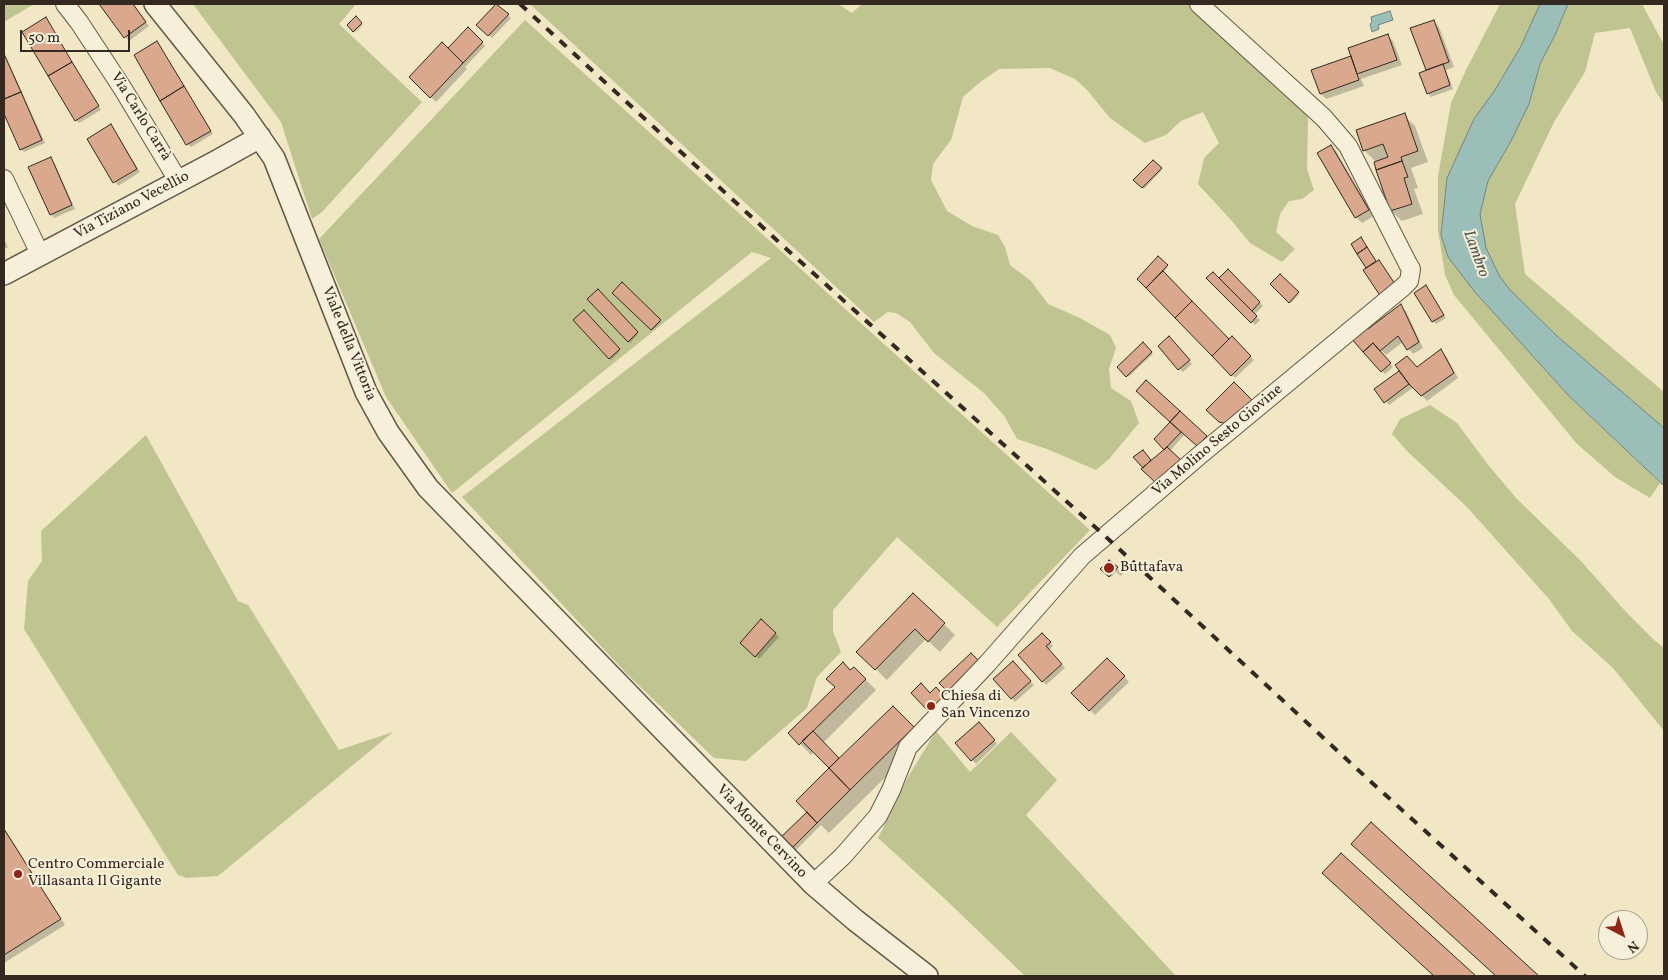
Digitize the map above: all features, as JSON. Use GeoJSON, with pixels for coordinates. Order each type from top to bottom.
{"type":"FeatureCollection","features":[{"type":"Feature","properties":{"kind":"street","name":"Via Carlo Carrà"},"geometry":{"type":"LineString","coordinates":[[66,4],[123,89],[179,182]]}},
{"type":"Feature","properties":{"kind":"street","name":"Viale della Vittoria"},"geometry":{"type":"LineString","coordinates":[[155,4],[238,108],[274,158],[366,392],[388,432],[428,488],[608,674]]}},
{"type":"Feature","properties":{"kind":"street","name":"Via Molino Sesto Giovine"},"geometry":{"type":"LineString","coordinates":[[813,884],[843,856],[878,816],[891,790],[908,746],[987,664],[1082,556],[1408,281],[1411,269],[1348,146],[1324,118],[1199,4]]}},
{"type":"Feature","properties":{"kind":"street","name":"Via Tiziano Vecellio"},"geometry":{"type":"LineString","coordinates":[[4,274],[260,137]]}},
{"type":"Feature","properties":{"kind":"street"},"geometry":{"type":"LineString","coordinates":[[4,179],[40,254]]}},
{"type":"Feature","properties":{"kind":"street","name":"Via Monte Cervino"},"geometry":{"type":"LineString","coordinates":[[608,674],[813,884],[855,920],[927,976]]}},
{"type":"Feature","properties":{"kind":"green space"},"geometry":{"type":"Polygon","coordinates":[[[4,4],[34,4],[4,22],[4,4]]]}},
{"type":"Feature","properties":{"kind":"green space"},"geometry":{"type":"Polygon","coordinates":[[[193,4],[356,4],[339,24],[422,102],[322,212],[312,219],[281,122],[193,4]]]}},
{"type":"Feature","properties":{"kind":"green space"},"geometry":{"type":"Polygon","coordinates":[[[530,4],[838,4],[852,13],[862,4],[1190,4],[1261,67],[1308,117],[1307,169],[1314,190],[1302,199],[1289,201],[1280,214],[1276,232],[1295,249],[1282,262],[1250,243],[1198,184],[1204,158],[1219,143],[1203,112],[1181,121],[1166,135],[1145,143],[1110,118],[1087,90],[1075,79],[1050,68],[999,69],[963,97],[951,140],[933,164],[931,180],[947,211],[972,226],[998,235],[1005,247],[1010,265],[1031,281],[1048,304],[1080,318],[1110,335],[1116,348],[1109,369],[1111,388],[1131,401],[1139,423],[1109,459],[1096,470],[1047,449],[1017,439],[1005,417],[985,394],[934,353],[910,322],[896,313],[888,312],[874,322],[530,4]]]}},
{"type":"Feature","properties":{"kind":"green space"},"geometry":{"type":"Polygon","coordinates":[[[1500,4],[1540,4],[1521,46],[1495,90],[1474,119],[1447,178],[1441,235],[1448,257],[1474,291],[1568,395],[1660,483],[1650,498],[1615,477],[1577,444],[1454,295],[1445,275],[1438,230],[1438,176],[1451,103],[1500,4]]]}},
{"type":"Feature","properties":{"kind":"green space"},"geometry":{"type":"Polygon","coordinates":[[[1568,4],[1642,4],[1664,45],[1664,104],[1656,92],[1630,28],[1595,33],[1585,72],[1554,122],[1515,204],[1525,274],[1664,392],[1664,428],[1557,336],[1511,291],[1500,277],[1486,248],[1480,214],[1488,181],[1511,141],[1529,104],[1540,64],[1568,4]]]}},
{"type":"Feature","properties":{"kind":"green space"},"geometry":{"type":"Polygon","coordinates":[[[525,20],[1090,530],[997,627],[897,537],[833,610],[833,631],[841,652],[817,677],[807,708],[746,761],[714,758],[627,674],[462,497],[771,258],[752,252],[452,493],[386,397],[319,239],[525,20]]]}},
{"type":"Feature","properties":{"kind":"green space"},"geometry":{"type":"Polygon","coordinates":[[[1430,405],[1457,423],[1489,466],[1517,499],[1580,560],[1627,613],[1664,648],[1664,731],[1613,668],[1572,631],[1549,599],[1467,507],[1408,452],[1392,434],[1400,419],[1430,405]]]}},
{"type":"Feature","properties":{"kind":"green space"},"geometry":{"type":"Polygon","coordinates":[[[146,435],[238,601],[248,605],[339,750],[393,732],[218,876],[187,878],[178,875],[24,629],[28,581],[42,561],[41,531],[146,435]]]}},
{"type":"Feature","properties":{"kind":"green space"},"geometry":{"type":"Polygon","coordinates":[[[936,731],[970,772],[1011,732],[1057,780],[1026,815],[1176,976],[1025,976],[878,838],[908,777],[936,731]]]}},
{"type":"Feature","properties":{"kind":"water","name":"Lambro"},"geometry":{"type":"Polygon","coordinates":[[[1540,4],[1568,4],[1540,64],[1529,104],[1511,141],[1488,181],[1480,214],[1486,248],[1500,277],[1511,291],[1557,336],[1664,428],[1664,486],[1568,395],[1474,291],[1448,257],[1441,235],[1447,178],[1474,119],[1495,90],[1521,46],[1540,4]]]}},
{"type":"Feature","properties":{"kind":"water"},"geometry":{"type":"Polygon","coordinates":[[[1390,11],[1393,20],[1378,25],[1379,29],[1372,32],[1371,17],[1390,11]]]}},
{"type":"Feature","properties":{"kind":"building"},"geometry":{"type":"Polygon","coordinates":[[[99,4],[133,4],[146,22],[124,38],[99,4]]]}},
{"type":"Feature","properties":{"kind":"building"},"geometry":{"type":"Polygon","coordinates":[[[496,4],[509,14],[488,36],[476,25],[496,4]]]}},
{"type":"Feature","properties":{"kind":"building"},"geometry":{"type":"Polygon","coordinates":[[[356,16],[362,23],[353,32],[347,25],[356,16]]]}},
{"type":"Feature","properties":{"kind":"building"},"geometry":{"type":"Polygon","coordinates":[[[46,17],[72,62],[48,76],[22,32],[46,17]]]}},
{"type":"Feature","properties":{"kind":"building"},"geometry":{"type":"Polygon","coordinates":[[[1434,20],[1449,62],[1426,70],[1410,28],[1434,20]]]}},
{"type":"Feature","properties":{"kind":"building"},"geometry":{"type":"Polygon","coordinates":[[[468,27],[483,42],[463,63],[448,48],[468,27]]]}},
{"type":"Feature","properties":{"kind":"building"},"geometry":{"type":"Polygon","coordinates":[[[1388,34],[1397,60],[1357,74],[1348,48],[1388,34]]]}},
{"type":"Feature","properties":{"kind":"building"},"geometry":{"type":"Polygon","coordinates":[[[157,41],[184,86],[160,101],[134,55],[157,41]]]}},
{"type":"Feature","properties":{"kind":"building"},"geometry":{"type":"Polygon","coordinates":[[[442,42],[463,63],[430,98],[409,77],[442,42]]]}},
{"type":"Feature","properties":{"kind":"building"},"geometry":{"type":"Polygon","coordinates":[[[4,54],[21,92],[4,99],[4,54]]]}},
{"type":"Feature","properties":{"kind":"building"},"geometry":{"type":"Polygon","coordinates":[[[1351,56],[1359,80],[1320,94],[1311,70],[1351,56]]]}},
{"type":"Feature","properties":{"kind":"building"},"geometry":{"type":"Polygon","coordinates":[[[72,62],[99,106],[75,121],[48,76],[72,62]]]}},
{"type":"Feature","properties":{"kind":"building"},"geometry":{"type":"Polygon","coordinates":[[[1443,64],[1450,85],[1427,94],[1419,73],[1443,64]]]}},
{"type":"Feature","properties":{"kind":"building"},"geometry":{"type":"Polygon","coordinates":[[[184,86],[211,131],[186,145],[160,101],[184,86]]]}},
{"type":"Feature","properties":{"kind":"building"},"geometry":{"type":"Polygon","coordinates":[[[21,92],[42,140],[20,150],[4,114],[4,99],[21,92]]]}},
{"type":"Feature","properties":{"kind":"building"},"geometry":{"type":"Polygon","coordinates":[[[1405,113],[1418,151],[1401,157],[1402,161],[1376,170],[1374,162],[1388,157],[1383,144],[1363,151],[1356,130],[1405,113]]]}},
{"type":"Feature","properties":{"kind":"building"},"geometry":{"type":"Polygon","coordinates":[[[111,124],[137,169],[113,183],[87,139],[111,124]]]}},
{"type":"Feature","properties":{"kind":"building"},"geometry":{"type":"Polygon","coordinates":[[[1331,145],[1369,210],[1355,218],[1317,153],[1331,145]]]}},
{"type":"Feature","properties":{"kind":"building"},"geometry":{"type":"Polygon","coordinates":[[[51,157],[72,205],[50,215],[28,167],[51,157]]]}},
{"type":"Feature","properties":{"kind":"building"},"geometry":{"type":"Polygon","coordinates":[[[1153,160],[1162,168],[1142,188],[1133,180],[1153,160]]]}},
{"type":"Feature","properties":{"kind":"building"},"geometry":{"type":"Polygon","coordinates":[[[1402,161],[1408,177],[1404,178],[1412,204],[1390,211],[1376,170],[1402,161]]]}},
{"type":"Feature","properties":{"kind":"building"},"geometry":{"type":"Polygon","coordinates":[[[1361,237],[1367,247],[1357,254],[1351,244],[1361,237]]]}},
{"type":"Feature","properties":{"kind":"building"},"geometry":{"type":"Polygon","coordinates":[[[1367,247],[1376,261],[1366,268],[1357,254],[1367,247]]]}},
{"type":"Feature","properties":{"kind":"building"},"geometry":{"type":"Polygon","coordinates":[[[1158,256],[1168,265],[1146,288],[1137,279],[1158,256]]]}},
{"type":"Feature","properties":{"kind":"building"},"geometry":{"type":"Polygon","coordinates":[[[1379,260],[1397,287],[1381,297],[1363,270],[1379,260]]]}},
{"type":"Feature","properties":{"kind":"building"},"geometry":{"type":"Polygon","coordinates":[[[1228,269],[1260,302],[1252,311],[1219,278],[1228,269]]]}},
{"type":"Feature","properties":{"kind":"building"},"geometry":{"type":"Polygon","coordinates":[[[1163,271],[1192,301],[1175,318],[1146,288],[1163,271]]]}},
{"type":"Feature","properties":{"kind":"building"},"geometry":{"type":"Polygon","coordinates":[[[1213,272],[1257,316],[1251,323],[1206,278],[1213,272]]]}},
{"type":"Feature","properties":{"kind":"building"},"geometry":{"type":"Polygon","coordinates":[[[1280,274],[1299,292],[1289,303],[1270,284],[1280,274]]]}},
{"type":"Feature","properties":{"kind":"building"},"geometry":{"type":"Polygon","coordinates":[[[622,282],[661,320],[651,330],[612,293],[622,282]]]}},
{"type":"Feature","properties":{"kind":"building"},"geometry":{"type":"Polygon","coordinates":[[[1426,285],[1444,315],[1432,322],[1414,293],[1426,285]]]}},
{"type":"Feature","properties":{"kind":"building"},"geometry":{"type":"Polygon","coordinates":[[[598,289],[638,332],[628,342],[587,299],[598,289]]]}},
{"type":"Feature","properties":{"kind":"building"},"geometry":{"type":"Polygon","coordinates":[[[1192,301],[1229,339],[1212,356],[1175,318],[1192,301]]]}},
{"type":"Feature","properties":{"kind":"building"},"geometry":{"type":"Polygon","coordinates":[[[1401,304],[1419,342],[1407,350],[1398,336],[1380,351],[1373,343],[1363,352],[1351,338],[1366,326],[1368,329],[1401,304]]]}},
{"type":"Feature","properties":{"kind":"building"},"geometry":{"type":"Polygon","coordinates":[[[584,310],[620,349],[609,359],[573,320],[584,310]]]}},
{"type":"Feature","properties":{"kind":"building"},"geometry":{"type":"Polygon","coordinates":[[[1169,336],[1190,360],[1178,370],[1158,346],[1169,336]]]}},
{"type":"Feature","properties":{"kind":"building"},"geometry":{"type":"Polygon","coordinates":[[[1232,336],[1251,356],[1231,376],[1212,356],[1232,336]]]}},
{"type":"Feature","properties":{"kind":"building"},"geometry":{"type":"Polygon","coordinates":[[[1143,342],[1152,352],[1126,377],[1117,367],[1143,342]]]}},
{"type":"Feature","properties":{"kind":"building"},"geometry":{"type":"Polygon","coordinates":[[[1373,343],[1391,363],[1381,372],[1363,352],[1373,343]]]}},
{"type":"Feature","properties":{"kind":"building"},"geometry":{"type":"Polygon","coordinates":[[[1441,349],[1454,373],[1421,396],[1395,365],[1407,356],[1417,367],[1441,349]]]}},
{"type":"Feature","properties":{"kind":"building"},"geometry":{"type":"Polygon","coordinates":[[[1399,371],[1409,384],[1384,403],[1374,389],[1399,371]]]}},
{"type":"Feature","properties":{"kind":"building"},"geometry":{"type":"Polygon","coordinates":[[[1146,380],[1180,411],[1170,422],[1136,391],[1146,380]]]}},
{"type":"Feature","properties":{"kind":"building"},"geometry":{"type":"Polygon","coordinates":[[[1234,382],[1252,400],[1228,424],[1219,422],[1206,410],[1234,382]]]}},
{"type":"Feature","properties":{"kind":"building"},"geometry":{"type":"Polygon","coordinates":[[[1180,411],[1207,436],[1197,446],[1170,422],[1180,411]]]}},
{"type":"Feature","properties":{"kind":"building"},"geometry":{"type":"Polygon","coordinates":[[[1170,422],[1181,432],[1164,450],[1154,439],[1170,422]]]}},
{"type":"Feature","properties":{"kind":"building"},"geometry":{"type":"Polygon","coordinates":[[[1167,447],[1181,460],[1156,483],[1141,469],[1167,447]]]}},
{"type":"Feature","properties":{"kind":"building"},"geometry":{"type":"Polygon","coordinates":[[[1143,450],[1151,460],[1143,468],[1133,457],[1143,450]]]}},
{"type":"Feature","properties":{"kind":"building"},"geometry":{"type":"Polygon","coordinates":[[[1109,560],[1118,567],[1109,577],[1100,569],[1109,560]]]}},
{"type":"Feature","properties":{"kind":"building"},"geometry":{"type":"Polygon","coordinates":[[[913,593],[945,623],[928,642],[915,629],[875,670],[856,652],[913,593]]]}},
{"type":"Feature","properties":{"kind":"building"},"geometry":{"type":"Polygon","coordinates":[[[761,619],[776,633],[755,657],[740,643],[761,619]]]}},
{"type":"Feature","properties":{"kind":"building"},"geometry":{"type":"Polygon","coordinates":[[[1042,633],[1051,642],[1046,646],[1062,664],[1042,682],[1018,655],[1042,633]]]}},
{"type":"Feature","properties":{"kind":"building"},"geometry":{"type":"Polygon","coordinates":[[[971,653],[982,664],[950,694],[939,683],[971,653]]]}},
{"type":"Feature","properties":{"kind":"building"},"geometry":{"type":"Polygon","coordinates":[[[1107,658],[1125,676],[1089,711],[1071,693],[1107,658]]]}},
{"type":"Feature","properties":{"kind":"building"},"geometry":{"type":"Polygon","coordinates":[[[1013,661],[1031,681],[1011,699],[993,679],[1013,661]]]}},
{"type":"Feature","properties":{"kind":"building"},"geometry":{"type":"Polygon","coordinates":[[[843,662],[850,670],[854,667],[866,679],[799,745],[788,733],[835,687],[826,679],[843,662]]]}},
{"type":"Feature","properties":{"kind":"building","name":"Chiesa di San Vincenzo"},"geometry":{"type":"Polygon","coordinates":[[[921,683],[930,693],[936,687],[946,698],[930,713],[911,693],[921,683]]]}},
{"type":"Feature","properties":{"kind":"building"},"geometry":{"type":"Polygon","coordinates":[[[893,706],[914,727],[850,790],[829,768],[893,706]]]}},
{"type":"Feature","properties":{"kind":"building"},"geometry":{"type":"Polygon","coordinates":[[[979,722],[995,740],[971,761],[955,743],[979,722]]]}},
{"type":"Feature","properties":{"kind":"building"},"geometry":{"type":"Polygon","coordinates":[[[813,731],[839,758],[829,768],[802,741],[813,731]]]}},
{"type":"Feature","properties":{"kind":"building"},"geometry":{"type":"Polygon","coordinates":[[[829,768],[850,790],[817,823],[796,801],[829,768]]]}},
{"type":"Feature","properties":{"kind":"building"},"geometry":{"type":"Polygon","coordinates":[[[807,812],[817,823],[789,851],[778,840],[807,812]]]}},
{"type":"Feature","properties":{"kind":"building"},"geometry":{"type":"Polygon","coordinates":[[[1371,822],[1539,976],[1496,976],[1351,844],[1371,822]]]}},
{"type":"Feature","properties":{"kind":"building","name":"Centro Commerciale Villasanta Il Gigante"},"geometry":{"type":"Polygon","coordinates":[[[4,829],[61,919],[4,955],[4,829]]]}},
{"type":"Feature","properties":{"kind":"building"},"geometry":{"type":"Polygon","coordinates":[[[1341,853],[1476,976],[1434,976],[1322,873],[1341,853]]]}},
{"type":"Feature","properties":{"kind":"railway"},"geometry":{"type":"LineString","coordinates":[[520,4],[1585,976]]}},
{"type":"Feature","properties":{"kind":"place","name":"Buttafava"},"geometry":{"type":"Point","coordinates":[1109,568]}},
{"type":"Feature","properties":{"kind":"place","name":"Chiesa di San Vincenzo"},"geometry":{"type":"Point","coordinates":[931,706]}},
{"type":"Feature","properties":{"kind":"place","name":"Centro Commerciale Villasanta Il Gigante"},"geometry":{"type":"Point","coordinates":[18,874]}}]}
